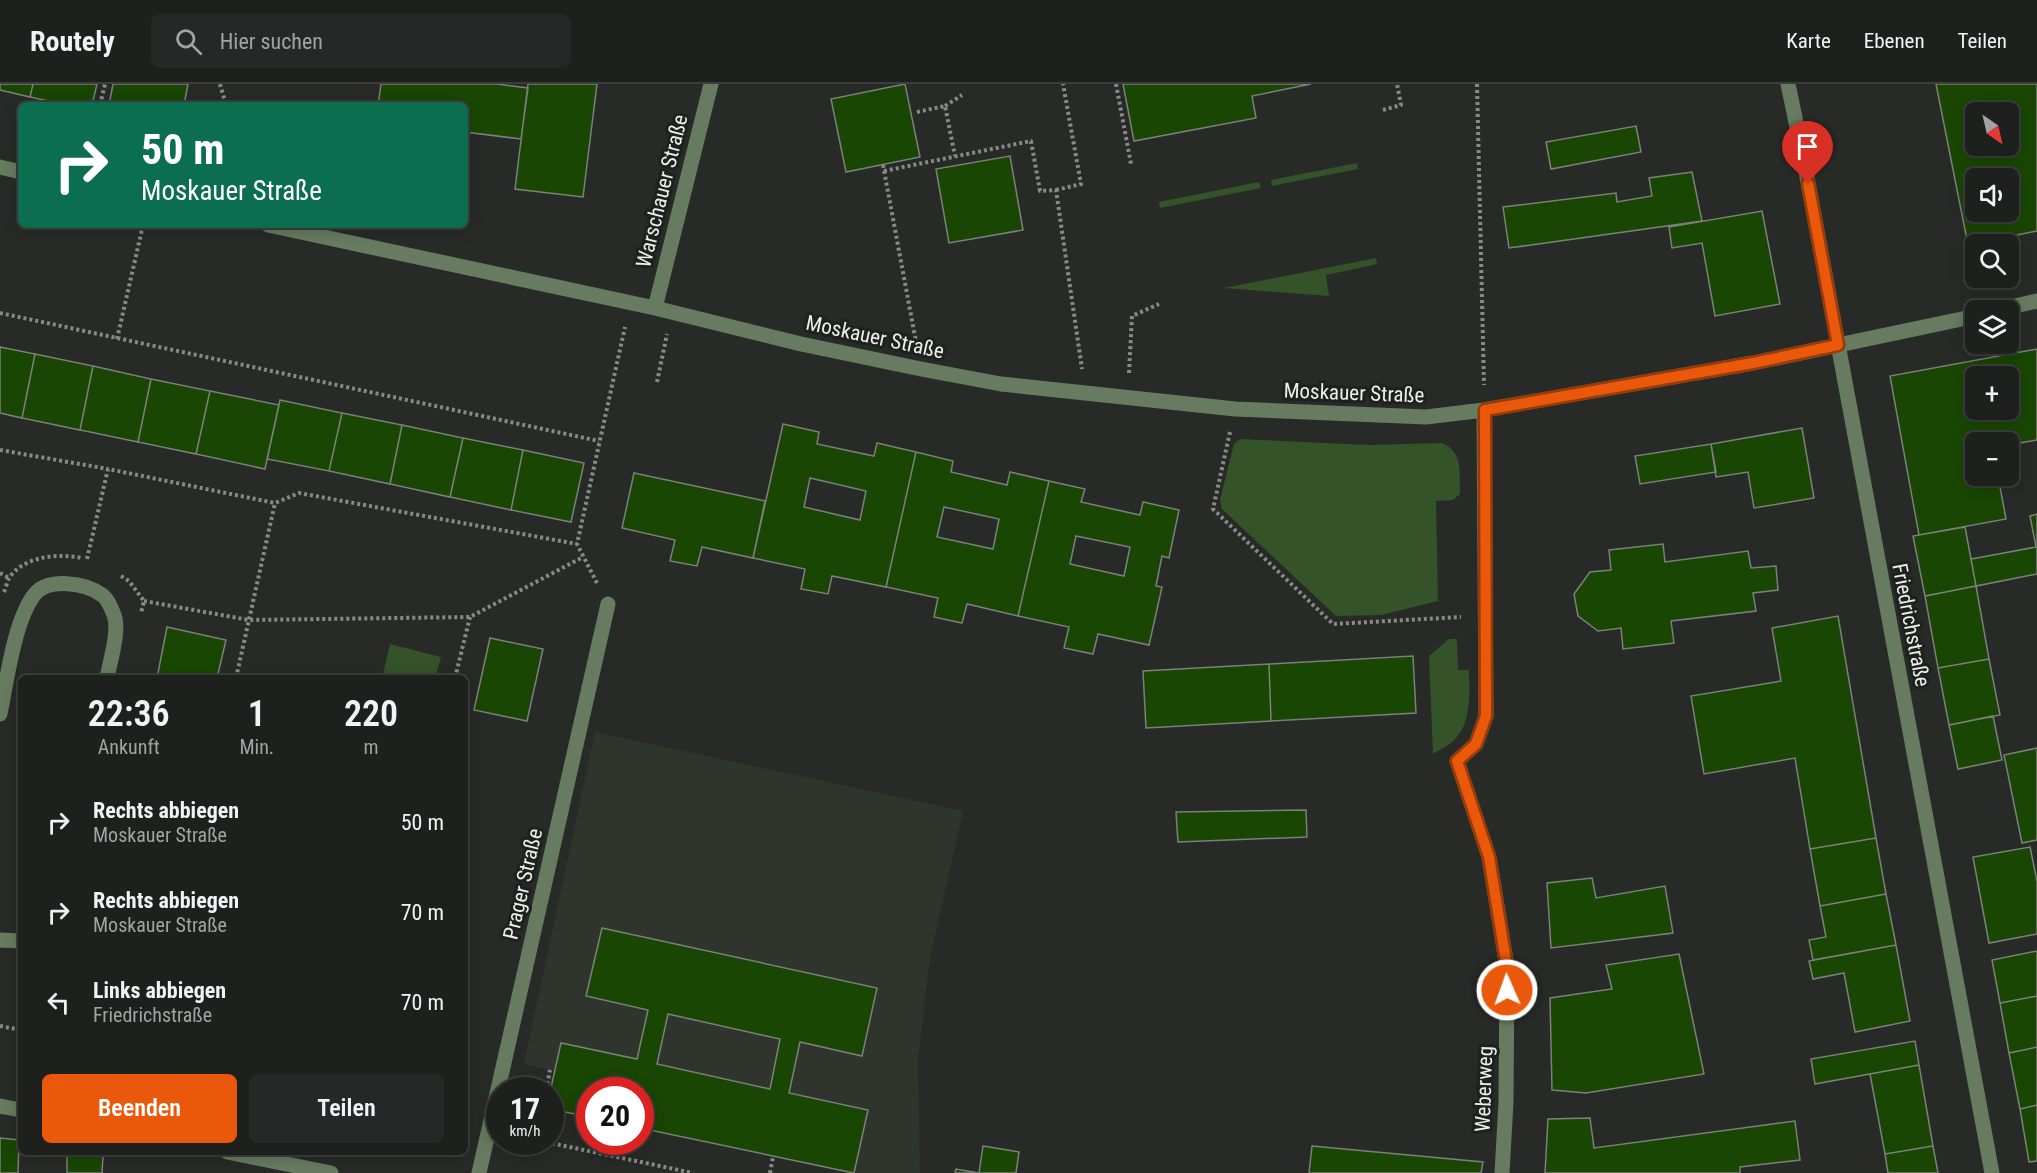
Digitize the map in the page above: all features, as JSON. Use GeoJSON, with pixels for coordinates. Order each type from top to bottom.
{"type":"FeatureCollection","features":[{"type":"Feature","properties":{"kind":"street","name":"Warschauer Straße"},"geometry":{"type":"LineString","coordinates":[[655,308],[711,84]]}},
{"type":"Feature","properties":{"kind":"street","name":"Friedrichstraße"},"geometry":{"type":"LineString","coordinates":[[1788,84],[1992,1173]]}},
{"type":"Feature","properties":{"kind":"street"},"geometry":{"type":"LineString","coordinates":[[0,167],[18,171]]}},
{"type":"Feature","properties":{"kind":"street","name":"Moskauer Straße"},"geometry":{"type":"LineString","coordinates":[[282,228],[655,308],[801,344],[921,369],[1001,384],[1235,409],[1426,417],[1485,410],[1753,363],[1965,318]]}},
{"type":"Feature","properties":{"kind":"street"},"geometry":{"type":"LineString","coordinates":[[2019,305],[2037,301]]}},
{"type":"Feature","properties":{"kind":"street"},"geometry":{"type":"LineString","coordinates":[[1485,410],[1485,615]]}},
{"type":"Feature","properties":{"kind":"street"},"geometry":{"type":"LineString","coordinates":[[0,714],[21,619],[35,593],[57,583],[80,585],[104,596],[115,616],[115,641],[108,675]]}},
{"type":"Feature","properties":{"kind":"street","name":"Prager Straße"},"geometry":{"type":"LineString","coordinates":[[479,1173],[608,604]]}},
{"type":"Feature","properties":{"kind":"street","name":"Weberweg"},"geometry":{"type":"LineString","coordinates":[[1485,615],[1486,716],[1476,744],[1457,761],[1489,857],[1507,967],[1506,1102],[1502,1173]]}},
{"type":"Feature","properties":{"kind":"street"},"geometry":{"type":"LineString","coordinates":[[0,940],[18,941]]}},
{"type":"Feature","properties":{"kind":"street"},"geometry":{"type":"LineString","coordinates":[[0,1106],[18,1109]]}},
{"type":"Feature","properties":{"kind":"street"},"geometry":{"type":"LineString","coordinates":[[242,1155],[331,1173]]}},
{"type":"Feature","properties":{"kind":"path"},"geometry":{"type":"LineString","coordinates":[[101,102],[105,84]]}},
{"type":"Feature","properties":{"kind":"path"},"geometry":{"type":"LineString","coordinates":[[220,84],[225,102]]}},
{"type":"Feature","properties":{"kind":"path"},"geometry":{"type":"LineString","coordinates":[[884,171],[1031,141],[1040,192],[1081,184],[1063,84]]}},
{"type":"Feature","properties":{"kind":"path"},"geometry":{"type":"LineString","coordinates":[[1116,84],[1131,164]]}},
{"type":"Feature","properties":{"kind":"path"},"geometry":{"type":"LineString","coordinates":[[1383,110],[1401,105],[1397,84]]}},
{"type":"Feature","properties":{"kind":"path"},"geometry":{"type":"LineString","coordinates":[[1477,84],[1485,410]]}},
{"type":"Feature","properties":{"kind":"path"},"geometry":{"type":"LineString","coordinates":[[917,112],[945,106],[962,95]]}},
{"type":"Feature","properties":{"kind":"path"},"geometry":{"type":"LineString","coordinates":[[945,106],[955,156]]}},
{"type":"Feature","properties":{"kind":"path"},"geometry":{"type":"LineString","coordinates":[[883,165],[921,369]]}},
{"type":"Feature","properties":{"kind":"path"},"geometry":{"type":"LineString","coordinates":[[1056,190],[1086,394]]}},
{"type":"Feature","properties":{"kind":"path"},"geometry":{"type":"LineString","coordinates":[[117,339],[142,228]]}},
{"type":"Feature","properties":{"kind":"path"},"geometry":{"type":"LineString","coordinates":[[608,604],[577,544],[630,303]]}},
{"type":"Feature","properties":{"kind":"path"},"geometry":{"type":"LineString","coordinates":[[1128,398],[1132,316],[1159,304]]}},
{"type":"Feature","properties":{"kind":"path"},"geometry":{"type":"LineString","coordinates":[[0,313],[599,441]]}},
{"type":"Feature","properties":{"kind":"path"},"geometry":{"type":"LineString","coordinates":[[657,382],[671,313]]}},
{"type":"Feature","properties":{"kind":"path"},"geometry":{"type":"LineString","coordinates":[[1235,409],[1213,509],[1334,624],[1485,615]]}},
{"type":"Feature","properties":{"kind":"path"},"geometry":{"type":"LineString","coordinates":[[0,450],[275,503],[299,493],[577,544]]}},
{"type":"Feature","properties":{"kind":"path"},"geometry":{"type":"LineString","coordinates":[[87,559],[108,469]]}},
{"type":"Feature","properties":{"kind":"path"},"geometry":{"type":"LineString","coordinates":[[237,675],[275,503]]}},
{"type":"Feature","properties":{"kind":"path"},"geometry":{"type":"LineString","coordinates":[[144,601],[249,621],[470,618],[583,557]]}},
{"type":"Feature","properties":{"kind":"path"},"geometry":{"type":"LineString","coordinates":[[0,573],[9,578]]}},
{"type":"Feature","properties":{"kind":"path"},"geometry":{"type":"LineString","coordinates":[[456,675],[470,618]]}},
{"type":"Feature","properties":{"kind":"path"},"geometry":{"type":"LineString","coordinates":[[0,1026],[18,1029]]}},
{"type":"Feature","properties":{"kind":"path"},"geometry":{"type":"LineString","coordinates":[[549,1077],[550,1070]]}},
{"type":"Feature","properties":{"kind":"path"},"geometry":{"type":"LineString","coordinates":[[564,1146],[693,1173]]}},
{"type":"Feature","properties":{"kind":"path"},"geometry":{"type":"LineString","coordinates":[[770,1173],[773,1157]]}},
{"type":"Feature","properties":{"kind":"shaded area"},"geometry":{"type":"Polygon","coordinates":[[[595,732],[963,811],[930,958],[918,1059],[920,1173],[847,1173],[654,1131],[654,1077],[576,1077],[576,1114],[564,1112],[564,1077],[554,1077],[555,1071],[524,1064],[595,732]]]}},
{"type":"Feature","properties":{"kind":"green space"},"geometry":{"type":"Polygon","coordinates":[[[1357,163],[1358,169],[1272,186],[1271,180],[1357,163]]]}},
{"type":"Feature","properties":{"kind":"green space"},"geometry":{"type":"Polygon","coordinates":[[[1259,182],[1261,188],[1160,208],[1159,202],[1259,182]]]}},
{"type":"Feature","properties":{"kind":"green space"},"geometry":{"type":"Polygon","coordinates":[[[1376,258],[1377,264],[1326,275],[1329,296],[1224,288],[1376,258]]]}},
{"type":"Feature","properties":{"kind":"green space"},"geometry":{"type":"Polygon","coordinates":[[[1240,439],[1368,445],[1442,443],[1449,447],[1459,464],[1460,494],[1453,500],[1436,501],[1438,601],[1381,615],[1336,616],[1222,509],[1220,500],[1234,444],[1240,439]]]}},
{"type":"Feature","properties":{"kind":"green space"},"geometry":{"type":"Polygon","coordinates":[[[1449,639],[1457,639],[1458,670],[1469,670],[1469,706],[1465,723],[1456,738],[1433,754],[1429,656],[1449,639]]]}},
{"type":"Feature","properties":{"kind":"green space"},"geometry":{"type":"Polygon","coordinates":[[[390,644],[441,657],[436,675],[383,674],[390,644]]]}},
{"type":"Feature","properties":{"kind":"building"},"geometry":{"type":"Polygon","coordinates":[[[0,84],[33,84],[30,97],[0,90],[0,84]]]}},
{"type":"Feature","properties":{"kind":"building"},"geometry":{"type":"Polygon","coordinates":[[[33,84],[97,84],[93,102],[53,102],[30,97],[33,84]]]}},
{"type":"Feature","properties":{"kind":"building"},"geometry":{"type":"Polygon","coordinates":[[[113,84],[188,84],[185,102],[110,102],[113,84]]]}},
{"type":"Feature","properties":{"kind":"building"},"geometry":{"type":"Polygon","coordinates":[[[381,84],[497,84],[528,88],[521,139],[468,132],[468,102],[378,102],[381,84]]]}},
{"type":"Feature","properties":{"kind":"building"},"geometry":{"type":"Polygon","coordinates":[[[528,84],[597,84],[583,197],[515,189],[528,84]]]}},
{"type":"Feature","properties":{"kind":"building"},"geometry":{"type":"Polygon","coordinates":[[[905,84],[920,157],[846,172],[831,99],[905,84]]]}},
{"type":"Feature","properties":{"kind":"building"},"geometry":{"type":"Polygon","coordinates":[[[1123,84],[1311,84],[1252,96],[1256,118],[1134,141],[1123,84]]]}},
{"type":"Feature","properties":{"kind":"building"},"geometry":{"type":"Polygon","coordinates":[[[1936,84],[2037,84],[2037,231],[2019,235],[1966,234],[1936,84]]]}},
{"type":"Feature","properties":{"kind":"building"},"geometry":{"type":"Polygon","coordinates":[[[1636,126],[1641,152],[1551,169],[1546,142],[1636,126]]]}},
{"type":"Feature","properties":{"kind":"building"},"geometry":{"type":"Polygon","coordinates":[[[1010,156],[1023,230],[949,243],[936,169],[1010,156]]]}},
{"type":"Feature","properties":{"kind":"building"},"geometry":{"type":"Polygon","coordinates":[[[1692,172],[1702,221],[1509,248],[1503,207],[1616,193],[1617,202],[1652,196],[1649,178],[1692,172]]]}},
{"type":"Feature","properties":{"kind":"building"},"geometry":{"type":"Polygon","coordinates":[[[1762,211],[1780,304],[1715,316],[1702,243],[1672,248],[1669,227],[1762,211]]]}},
{"type":"Feature","properties":{"kind":"building"},"geometry":{"type":"Polygon","coordinates":[[[0,347],[35,354],[22,418],[0,413],[0,347]]]}},
{"type":"Feature","properties":{"kind":"building"},"geometry":{"type":"Polygon","coordinates":[[[2037,349],[2037,440],[2019,443],[2019,432],[1965,432],[1965,486],[2000,486],[2006,519],[1919,535],[1890,376],[2037,349]]]}},
{"type":"Feature","properties":{"kind":"building"},"geometry":{"type":"Polygon","coordinates":[[[35,354],[93,366],[80,430],[22,418],[35,354]]]}},
{"type":"Feature","properties":{"kind":"building"},"geometry":{"type":"Polygon","coordinates":[[[93,366],[151,379],[138,442],[80,430],[93,366]]]}},
{"type":"Feature","properties":{"kind":"building"},"geometry":{"type":"Polygon","coordinates":[[[151,379],[210,391],[196,454],[138,442],[151,379]]]}},
{"type":"Feature","properties":{"kind":"building"},"geometry":{"type":"Polygon","coordinates":[[[210,391],[279,405],[265,469],[196,454],[210,391]]]}},
{"type":"Feature","properties":{"kind":"building"},"geometry":{"type":"Polygon","coordinates":[[[280,400],[342,413],[329,471],[267,459],[280,400]]]}},
{"type":"Feature","properties":{"kind":"building"},"geometry":{"type":"Polygon","coordinates":[[[342,413],[402,425],[390,484],[329,471],[342,413]]]}},
{"type":"Feature","properties":{"kind":"building"},"geometry":{"type":"Polygon","coordinates":[[[783,424],[819,432],[817,444],[874,456],[877,443],[916,452],[886,587],[832,576],[828,594],[801,589],[805,569],[753,558],[783,424]],[[810,478],[804,507],[860,520],[866,491],[810,478]]]}},
{"type":"Feature","properties":{"kind":"building"},"geometry":{"type":"Polygon","coordinates":[[[402,425],[463,438],[450,497],[390,484],[402,425]]]}},
{"type":"Feature","properties":{"kind":"building"},"geometry":{"type":"Polygon","coordinates":[[[1802,428],[1814,498],[1754,508],[1748,472],[1716,477],[1711,444],[1802,428]]]}},
{"type":"Feature","properties":{"kind":"building"},"geometry":{"type":"Polygon","coordinates":[[[463,438],[523,450],[511,510],[450,497],[463,438]]]}},
{"type":"Feature","properties":{"kind":"building"},"geometry":{"type":"Polygon","coordinates":[[[1711,444],[1716,472],[1640,484],[1635,456],[1711,444]]]}},
{"type":"Feature","properties":{"kind":"building"},"geometry":{"type":"Polygon","coordinates":[[[523,450],[584,463],[571,522],[511,510],[523,450]]]}},
{"type":"Feature","properties":{"kind":"building"},"geometry":{"type":"Polygon","coordinates":[[[916,452],[953,461],[951,472],[1007,485],[1010,472],[1049,481],[1018,616],[967,604],[962,623],[934,617],[938,598],[886,587],[916,452]],[[944,507],[937,537],[993,549],[999,519],[944,507]]]}},
{"type":"Feature","properties":{"kind":"building"},"geometry":{"type":"Polygon","coordinates":[[[634,473],[765,501],[753,558],[702,547],[697,566],[670,561],[675,540],[622,528],[634,473]]]}},
{"type":"Feature","properties":{"kind":"building"},"geometry":{"type":"Polygon","coordinates":[[[1049,481],[1085,489],[1081,502],[1140,515],[1143,502],[1179,510],[1169,558],[1162,556],[1156,586],[1162,587],[1149,645],[1098,634],[1093,654],[1064,648],[1069,627],[1018,616],[1049,481]],[[1076,536],[1070,564],[1124,576],[1130,547],[1076,536]]]}},
{"type":"Feature","properties":{"kind":"building"},"geometry":{"type":"Polygon","coordinates":[[[2037,514],[2037,574],[1976,586],[1971,559],[2036,547],[2030,516],[2037,514]]]}},
{"type":"Feature","properties":{"kind":"building"},"geometry":{"type":"Polygon","coordinates":[[[1965,527],[1976,586],[1925,596],[1913,536],[1965,527]]]}},
{"type":"Feature","properties":{"kind":"building"},"geometry":{"type":"Polygon","coordinates":[[[1663,544],[1665,562],[1748,551],[1751,568],[1776,566],[1778,590],[1753,593],[1756,611],[1671,621],[1674,643],[1623,649],[1621,628],[1598,631],[1578,616],[1574,594],[1590,572],[1611,570],[1609,550],[1663,544]]]}},
{"type":"Feature","properties":{"kind":"building"},"geometry":{"type":"Polygon","coordinates":[[[1976,586],[1989,659],[1938,668],[1925,596],[1976,586]]]}},
{"type":"Feature","properties":{"kind":"building"},"geometry":{"type":"Polygon","coordinates":[[[1838,616],[1876,838],[1810,849],[1795,758],[1704,774],[1691,696],[1781,681],[1772,628],[1838,616]]]}},
{"type":"Feature","properties":{"kind":"building"},"geometry":{"type":"Polygon","coordinates":[[[167,627],[226,640],[218,675],[158,675],[167,627]]]}},
{"type":"Feature","properties":{"kind":"building"},"geometry":{"type":"Polygon","coordinates":[[[490,638],[543,649],[527,721],[474,710],[490,638]]]}},
{"type":"Feature","properties":{"kind":"building"},"geometry":{"type":"Polygon","coordinates":[[[1413,656],[1416,713],[1271,721],[1269,664],[1413,656]]]}},
{"type":"Feature","properties":{"kind":"building"},"geometry":{"type":"Polygon","coordinates":[[[1989,659],[2000,715],[1949,725],[1938,668],[1989,659]]]}},
{"type":"Feature","properties":{"kind":"building"},"geometry":{"type":"Polygon","coordinates":[[[1269,664],[1271,721],[1146,728],[1143,671],[1269,664]]]}},
{"type":"Feature","properties":{"kind":"building"},"geometry":{"type":"Polygon","coordinates":[[[1993,716],[2002,760],[1958,769],[1949,725],[1993,716]]]}},
{"type":"Feature","properties":{"kind":"building"},"geometry":{"type":"Polygon","coordinates":[[[2037,748],[2037,840],[2022,843],[2004,755],[2037,748]]]}},
{"type":"Feature","properties":{"kind":"building"},"geometry":{"type":"Polygon","coordinates":[[[1306,810],[1307,837],[1178,842],[1176,812],[1306,810]]]}},
{"type":"Feature","properties":{"kind":"building"},"geometry":{"type":"Polygon","coordinates":[[[1876,838],[1886,894],[1820,906],[1810,849],[1876,838]]]}},
{"type":"Feature","properties":{"kind":"building"},"geometry":{"type":"Polygon","coordinates":[[[2030,847],[2037,881],[2037,934],[1989,943],[1973,857],[2030,847]]]}},
{"type":"Feature","properties":{"kind":"building"},"geometry":{"type":"Polygon","coordinates":[[[1592,878],[1596,898],[1665,886],[1673,933],[1551,948],[1547,883],[1592,878]]]}},
{"type":"Feature","properties":{"kind":"building"},"geometry":{"type":"Polygon","coordinates":[[[1886,894],[1896,945],[1813,960],[1809,940],[1826,937],[1820,906],[1886,894]]]}},
{"type":"Feature","properties":{"kind":"building"},"geometry":{"type":"Polygon","coordinates":[[[602,928],[877,988],[862,1056],[800,1042],[789,1093],[868,1110],[854,1173],[654,1131],[654,1077],[576,1077],[576,1114],[564,1112],[564,1077],[553,1077],[561,1043],[637,1059],[648,1010],[586,996],[602,928]],[[668,1014],[657,1064],[770,1089],[780,1039],[668,1014]]]}},
{"type":"Feature","properties":{"kind":"building"},"geometry":{"type":"Polygon","coordinates":[[[1896,945],[1910,1021],[1855,1032],[1844,973],[1813,979],[1809,961],[1896,945]]]}},
{"type":"Feature","properties":{"kind":"building"},"geometry":{"type":"Polygon","coordinates":[[[2037,951],[2037,996],[2000,1003],[1992,960],[2037,951]]]}},
{"type":"Feature","properties":{"kind":"building"},"geometry":{"type":"Polygon","coordinates":[[[1679,954],[1704,1074],[1586,1093],[1552,1090],[1550,998],[1612,989],[1606,965],[1679,954]]]}},
{"type":"Feature","properties":{"kind":"building"},"geometry":{"type":"Polygon","coordinates":[[[2037,996],[2037,1047],[2009,1053],[2000,1003],[2037,996]]]}},
{"type":"Feature","properties":{"kind":"building"},"geometry":{"type":"Polygon","coordinates":[[[1915,1041],[1919,1065],[1815,1084],[1811,1059],[1915,1041]]]}},
{"type":"Feature","properties":{"kind":"building"},"geometry":{"type":"Polygon","coordinates":[[[2037,1047],[2037,1105],[2020,1109],[2009,1053],[2037,1047]]]}},
{"type":"Feature","properties":{"kind":"building"},"geometry":{"type":"Polygon","coordinates":[[[1919,1065],[1933,1146],[1885,1154],[1870,1074],[1919,1065]]]}},
{"type":"Feature","properties":{"kind":"building"},"geometry":{"type":"Polygon","coordinates":[[[2037,1105],[2037,1161],[2029,1162],[2020,1109],[2037,1105]]]}},
{"type":"Feature","properties":{"kind":"building"},"geometry":{"type":"Polygon","coordinates":[[[1590,1118],[1594,1148],[1795,1121],[1800,1160],[1740,1167],[1740,1173],[1545,1173],[1548,1119],[1590,1118]]]}},
{"type":"Feature","properties":{"kind":"building"},"geometry":{"type":"Polygon","coordinates":[[[0,1138],[18,1140],[18,1173],[0,1173],[0,1138]]]}},
{"type":"Feature","properties":{"kind":"building"},"geometry":{"type":"Polygon","coordinates":[[[983,1146],[1019,1152],[1016,1173],[979,1173],[983,1146]]]}},
{"type":"Feature","properties":{"kind":"building"},"geometry":{"type":"Polygon","coordinates":[[[1312,1146],[1483,1162],[1481,1173],[1309,1173],[1312,1146]]]}},
{"type":"Feature","properties":{"kind":"building"},"geometry":{"type":"Polygon","coordinates":[[[1933,1146],[1938,1173],[1888,1173],[1885,1154],[1933,1146]]]}},
{"type":"Feature","properties":{"kind":"building"},"geometry":{"type":"Polygon","coordinates":[[[67,1156],[103,1156],[102,1173],[67,1173],[67,1156]]]}},
{"type":"Feature","properties":{"kind":"building"},"geometry":{"type":"Polygon","coordinates":[[[956,1169],[979,1173],[955,1173],[956,1169]]]}},
{"type":"Feature","properties":{"kind":"route"},"geometry":{"type":"LineString","coordinates":[[1507,990],[1507,967],[1489,857],[1457,761],[1476,744],[1486,716],[1485,410],[1753,363],[1838,345],[1808,183]]}}]}
